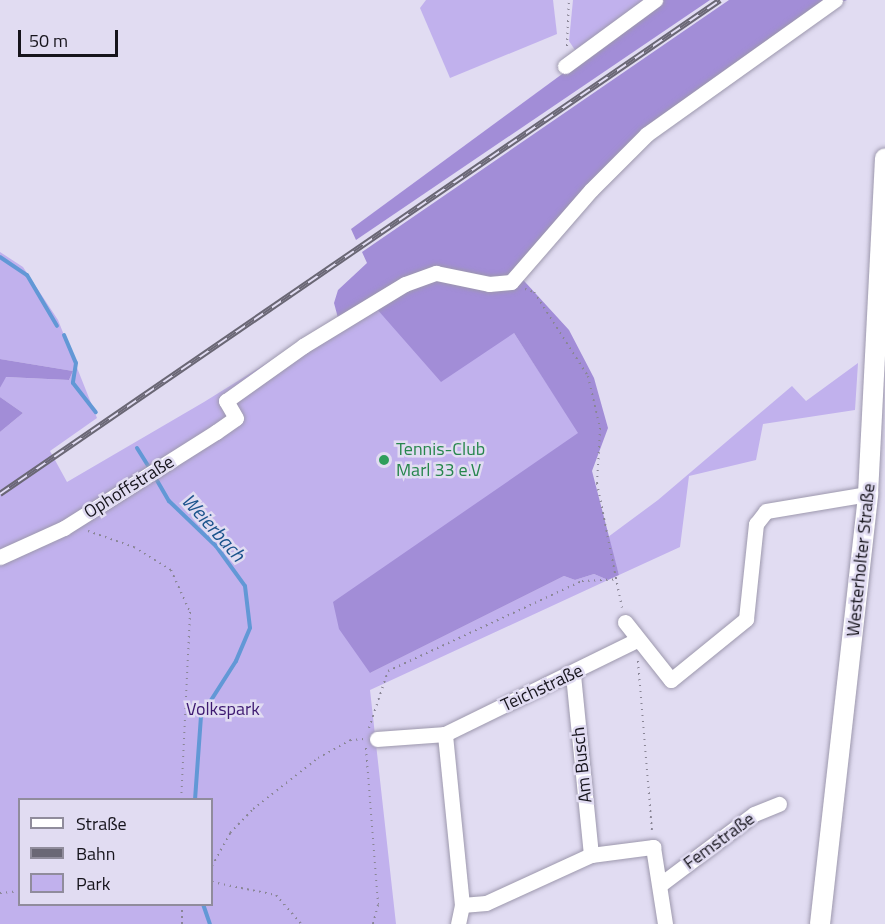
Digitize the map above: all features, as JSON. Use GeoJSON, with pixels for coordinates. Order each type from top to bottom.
{"type":"FeatureCollection","features":[{"type":"Feature","properties":{"kind":"main road","name":"Westerholter Straße"},"geometry":{"type":"LineString","coordinates":[[820,924],[868,494],[885,158]]}},
{"type":"Feature","properties":{"kind":"street"},"geometry":{"type":"LineString","coordinates":[[565,66],[655,0]]}},
{"type":"Feature","properties":{"kind":"street"},"geometry":{"type":"LineString","coordinates":[[511,282],[591,190],[647,134],[835,0]]}},
{"type":"Feature","properties":{"kind":"street","name":"Ophoffstraße"},"geometry":{"type":"LineString","coordinates":[[0,557],[71,523],[236,418],[226,401],[303,346],[405,284],[436,273],[489,284],[511,282]]}},
{"type":"Feature","properties":{"kind":"street"},"geometry":{"type":"LineString","coordinates":[[625,622],[671,680],[746,619],[756,524],[766,511],[868,494]]}},
{"type":"Feature","properties":{"kind":"street","name":"Teichstraße"},"geometry":{"type":"LineString","coordinates":[[371,739],[445,734],[573,675],[637,640]]}},
{"type":"Feature","properties":{"kind":"street","name":"Am Busch"},"geometry":{"type":"LineString","coordinates":[[573,675],[591,855]]}},
{"type":"Feature","properties":{"kind":"street"},"geometry":{"type":"LineString","coordinates":[[445,734],[462,905],[458,924]]}},
{"type":"Feature","properties":{"kind":"street","name":"Femstraße"},"geometry":{"type":"LineString","coordinates":[[661,884],[754,814],[779,804]]}},
{"type":"Feature","properties":{"kind":"street"},"geometry":{"type":"LineString","coordinates":[[462,905],[486,903],[591,855],[653,846]]}},
{"type":"Feature","properties":{"kind":"street","name":"Femstraße"},"geometry":{"type":"LineString","coordinates":[[653,846],[661,884],[665,924]]}},
{"type":"Feature","properties":{"kind":"path"},"geometry":{"type":"LineString","coordinates":[[565,66],[569,0]]}},
{"type":"Feature","properties":{"kind":"path"},"geometry":{"type":"LineString","coordinates":[[511,282],[534,292],[588,376],[600,428],[597,483],[625,622]]}},
{"type":"Feature","properties":{"kind":"path"},"geometry":{"type":"LineString","coordinates":[[71,523],[110,542],[134,548],[171,570],[190,612],[181,798]]}},
{"type":"Feature","properties":{"kind":"path"},"geometry":{"type":"LineString","coordinates":[[373,924],[378,905],[371,739],[387,671],[582,581],[617,579]]}},
{"type":"Feature","properties":{"kind":"path"},"geometry":{"type":"LineString","coordinates":[[637,640],[653,846]]}},
{"type":"Feature","properties":{"kind":"path"},"geometry":{"type":"LineString","coordinates":[[213,864],[230,833],[253,810],[318,758],[350,741],[371,739]]}},
{"type":"Feature","properties":{"kind":"path"},"geometry":{"type":"LineString","coordinates":[[213,882],[276,895],[301,924]]}},
{"type":"Feature","properties":{"kind":"path"},"geometry":{"type":"LineString","coordinates":[[0,893],[18,891]]}},
{"type":"Feature","properties":{"kind":"path"},"geometry":{"type":"LineString","coordinates":[[182,906],[182,924]]}},
{"type":"Feature","properties":{"kind":"green space"},"geometry":{"type":"Polygon","coordinates":[[[426,0],[553,0],[557,34],[450,78],[420,8],[426,0]]]}},
{"type":"Feature","properties":{"kind":"green space"},"geometry":{"type":"Polygon","coordinates":[[[573,0],[648,0],[575,50],[569,41],[573,0]]]}},
{"type":"Feature","properties":{"kind":"green space","name":"Volkspark"},"geometry":{"type":"Polygon","coordinates":[[[0,252],[23,267],[58,320],[97,418],[50,451],[67,482],[204,402],[368,300],[514,333],[579,433],[370,673],[564,576],[575,580],[594,574],[608,580],[370,690],[396,924],[0,924],[0,432],[23,413],[0,397],[0,388],[5,377],[69,380],[73,371],[0,359],[0,252]]]}},
{"type":"Feature","properties":{"kind":"green space"},"geometry":{"type":"Polygon","coordinates":[[[858,363],[855,410],[763,424],[756,460],[689,476],[680,547],[619,575],[608,537],[658,500],[792,386],[806,401],[858,363]]]}},
{"type":"Feature","properties":{"kind":"shaded area"},"geometry":{"type":"Polygon","coordinates":[[[663,0],[710,0],[356,240],[351,229],[663,0]]]}},
{"type":"Feature","properties":{"kind":"shaded area"},"geometry":{"type":"Polygon","coordinates":[[[729,0],[847,0],[828,7],[651,133],[515,271],[569,330],[594,378],[608,428],[592,471],[619,575],[608,580],[594,574],[575,580],[564,576],[370,673],[339,629],[333,602],[578,433],[514,333],[441,382],[369,300],[338,318],[334,303],[338,290],[367,263],[362,252],[729,0]]]}},
{"type":"Feature","properties":{"kind":"shaded area"},"geometry":{"type":"Polygon","coordinates":[[[0,359],[73,371],[69,380],[6,377],[0,388],[0,359]]]}},
{"type":"Feature","properties":{"kind":"shaded area"},"geometry":{"type":"Polygon","coordinates":[[[0,397],[23,413],[0,432],[0,397]]]}},
{"type":"Feature","properties":{"kind":"waterway","name":"Weierbach"},"geometry":{"type":"LineString","coordinates":[[0,257],[27,275],[57,326]]}},
{"type":"Feature","properties":{"kind":"waterway","name":"Weierbach"},"geometry":{"type":"LineString","coordinates":[[64,335],[76,363],[73,383],[96,412]]}},
{"type":"Feature","properties":{"kind":"waterway","name":"Weierbach"},"geometry":{"type":"LineString","coordinates":[[137,448],[151,470]]}},
{"type":"Feature","properties":{"kind":"waterway","name":"Weierbach"},"geometry":{"type":"LineString","coordinates":[[155,477],[169,501],[216,546],[245,586],[250,628],[236,661],[201,716],[195,798]]}},
{"type":"Feature","properties":{"kind":"waterway","name":"Weierbach"},"geometry":{"type":"LineString","coordinates":[[204,906],[210,924]]}},
{"type":"Feature","properties":{"kind":"railway"},"geometry":{"type":"LineString","coordinates":[[0,494],[720,0]]}},
{"type":"Feature","properties":{"kind":"place","name":"Tennis-Club Marl 33 e.V"},"geometry":{"type":"Point","coordinates":[384,460]}}]}
